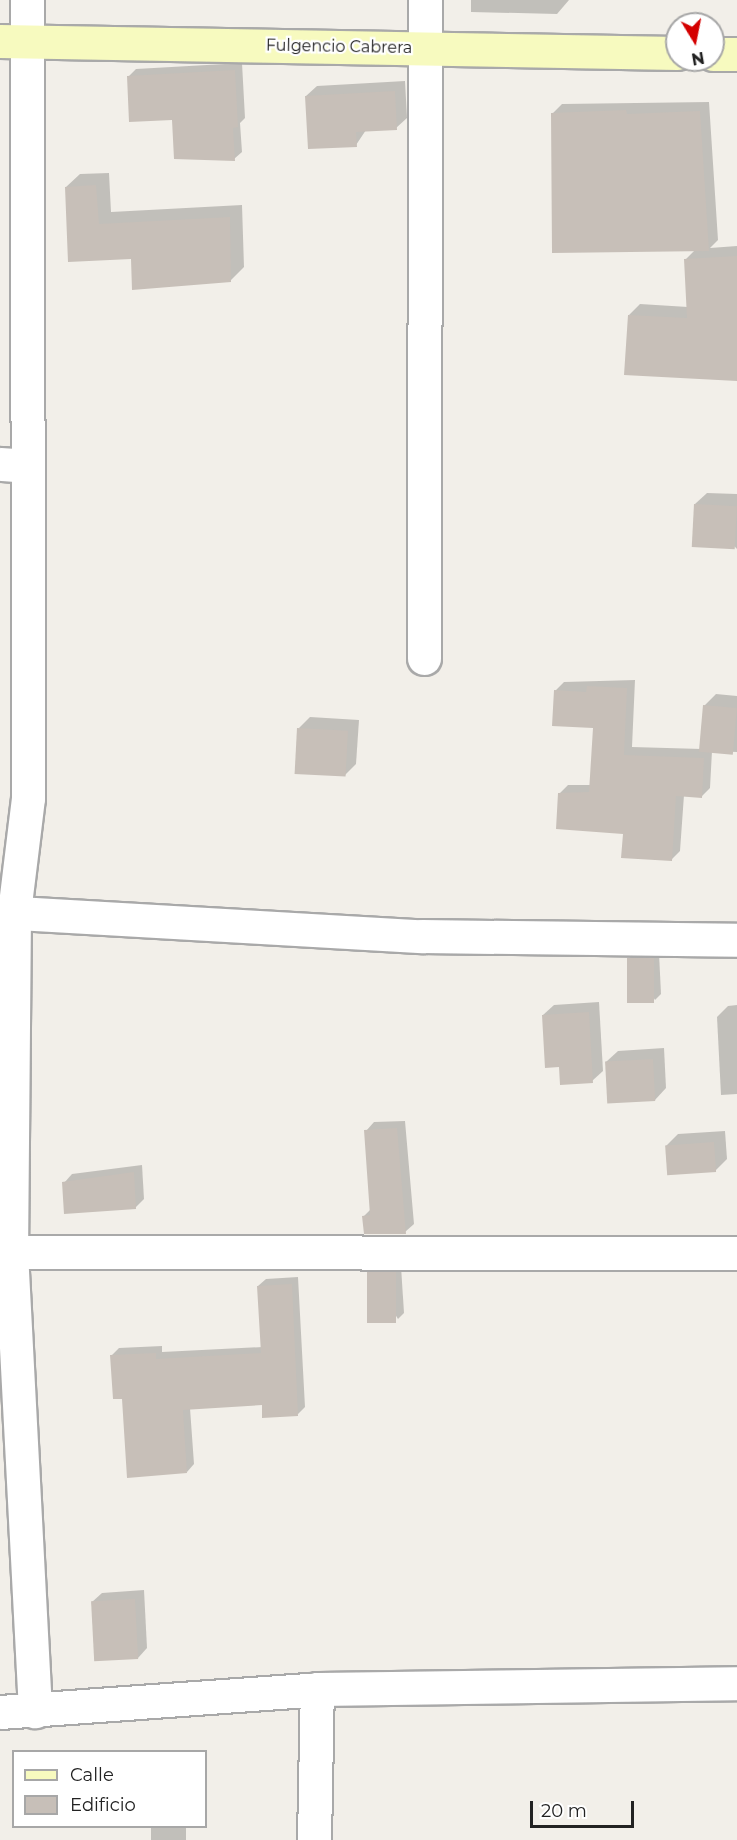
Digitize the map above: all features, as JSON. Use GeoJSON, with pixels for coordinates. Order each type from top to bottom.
{"type":"FeatureCollection","features":[{"type":"Feature","properties":{"kind":"main road","name":"Fulgencio Cabrera"},"geometry":{"type":"LineString","coordinates":[[13,42],[665,53]]}},
{"type":"Feature","properties":{"kind":"street"},"geometry":{"type":"LineString","coordinates":[[27,0],[13,42],[14,465],[28,798],[7,912],[5,1252],[35,1711]]}},
{"type":"Feature","properties":{"kind":"street"},"geometry":{"type":"LineString","coordinates":[[424,658],[425,0]]}},
{"type":"Feature","properties":{"kind":"street"},"geometry":{"type":"LineString","coordinates":[[7,912],[422,936],[737,940]]}},
{"type":"Feature","properties":{"kind":"street"},"geometry":{"type":"LineString","coordinates":[[5,1252],[737,1253]]}},
{"type":"Feature","properties":{"kind":"street"},"geometry":{"type":"LineString","coordinates":[[0,1712],[317,1689],[737,1683]]}},
{"type":"Feature","properties":{"kind":"street"},"geometry":{"type":"LineString","coordinates":[[314,1840],[317,1689]]}},
{"type":"Feature","properties":{"kind":"building"},"geometry":{"type":"Polygon","coordinates":[[[235,70],[238,127],[233,128],[235,161],[174,159],[172,120],[129,122],[127,76],[235,70]]]}},
{"type":"Feature","properties":{"kind":"building"},"geometry":{"type":"Polygon","coordinates":[[[395,91],[397,130],[356,132],[357,147],[308,149],[305,96],[395,91]]]}},
{"type":"Feature","properties":{"kind":"building"},"geometry":{"type":"Polygon","coordinates":[[[626,110],[627,114],[700,111],[709,251],[552,253],[551,113],[626,110]]]}},
{"type":"Feature","properties":{"kind":"building"},"geometry":{"type":"Polygon","coordinates":[[[96,185],[99,224],[230,217],[231,282],[132,290],[131,259],[68,262],[65,187],[96,185]]]}},
{"type":"Feature","properties":{"kind":"building"},"geometry":{"type":"Polygon","coordinates":[[[737,256],[737,381],[624,375],[628,315],[687,318],[684,259],[737,256]]]}},
{"type":"Feature","properties":{"kind":"building"},"geometry":{"type":"Polygon","coordinates":[[[694,504],[737,506],[735,549],[692,547],[694,504]]]}},
{"type":"Feature","properties":{"kind":"building"},"geometry":{"type":"Polygon","coordinates":[[[587,686],[627,688],[624,755],[704,758],[702,798],[676,796],[672,861],[621,858],[623,834],[556,829],[558,793],[589,792],[593,728],[552,726],[554,690],[586,692],[587,686]]]}},
{"type":"Feature","properties":{"kind":"building"},"geometry":{"type":"Polygon","coordinates":[[[703,705],[737,708],[733,755],[699,752],[703,705]]]}},
{"type":"Feature","properties":{"kind":"building"},"geometry":{"type":"Polygon","coordinates":[[[297,728],[348,731],[346,777],[295,774],[297,728]]]}},
{"type":"Feature","properties":{"kind":"building"},"geometry":{"type":"Polygon","coordinates":[[[627,958],[654,958],[654,1003],[627,1003],[627,958]]]}},
{"type":"Feature","properties":{"kind":"building"},"geometry":{"type":"Polygon","coordinates":[[[589,1012],[593,1083],[560,1085],[559,1067],[545,1068],[542,1015],[589,1012]]]}},
{"type":"Feature","properties":{"kind":"building"},"geometry":{"type":"Polygon","coordinates":[[[653,1059],[655,1101],[607,1103],[605,1062],[653,1059]]]}},
{"type":"Feature","properties":{"kind":"building"},"geometry":{"type":"Polygon","coordinates":[[[397,1128],[406,1234],[364,1234],[362,1216],[370,1215],[364,1130],[397,1128]]]}},
{"type":"Feature","properties":{"kind":"building"},"geometry":{"type":"Polygon","coordinates":[[[714,1142],[716,1172],[667,1175],[665,1145],[714,1142]]]}},
{"type":"Feature","properties":{"kind":"building"},"geometry":{"type":"Polygon","coordinates":[[[134,1172],[136,1209],[64,1214],[62,1182],[134,1172]]]}},
{"type":"Feature","properties":{"kind":"building"},"geometry":{"type":"Polygon","coordinates":[[[367,1271],[396,1271],[396,1323],[367,1323],[367,1271]]]}},
{"type":"Feature","properties":{"kind":"building"},"geometry":{"type":"Polygon","coordinates":[[[292,1284],[298,1416],[262,1418],[262,1405],[183,1410],[187,1473],[127,1478],[122,1399],[113,1399],[110,1355],[156,1353],[156,1359],[261,1353],[257,1286],[292,1284]]]}},
{"type":"Feature","properties":{"kind":"building"},"geometry":{"type":"Polygon","coordinates":[[[135,1599],[138,1659],[94,1661],[91,1601],[135,1599]]]}}]}
